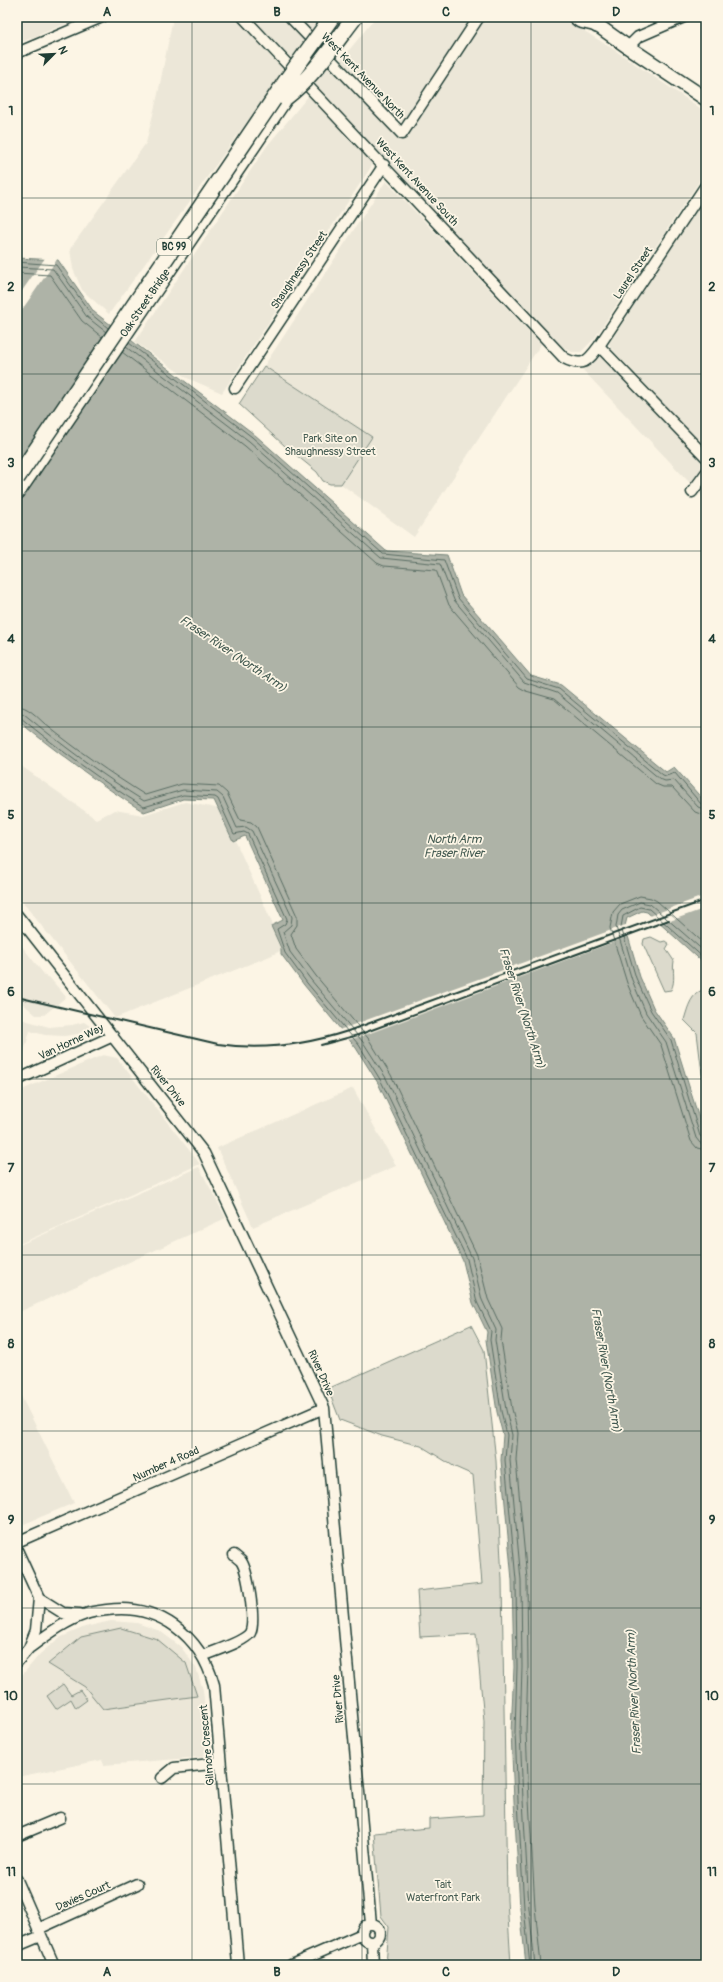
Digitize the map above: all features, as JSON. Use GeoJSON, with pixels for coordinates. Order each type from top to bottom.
{"type":"FeatureCollection","features":[{"type":"Feature","properties":{"kind":"highway","name":"Oak Street Bridge"},"geometry":{"type":"LineString","coordinates":[[17,478],[288,78],[332,17]]}},
{"type":"Feature","properties":{"kind":"highway","name":"Oak Street Bridge"},"geometry":{"type":"LineString","coordinates":[[17,492],[285,98],[344,17]]}},
{"type":"Feature","properties":{"kind":"highway"},"geometry":{"type":"LineString","coordinates":[[285,98],[299,88],[319,65],[355,17]]}},
{"type":"Feature","properties":{"kind":"main road"},"geometry":{"type":"LineString","coordinates":[[575,17],[580,21],[594,20],[628,47],[706,99]]}},
{"type":"Feature","properties":{"kind":"street"},"geometry":{"type":"LineString","coordinates":[[17,53],[102,17]]}},
{"type":"Feature","properties":{"kind":"street","name":"West Kent Avenue South"},"geometry":{"type":"LineString","coordinates":[[243,17],[384,165],[564,358],[573,363]]}},
{"type":"Feature","properties":{"kind":"street","name":"West Kent Avenue North"},"geometry":{"type":"LineString","coordinates":[[290,17],[402,134],[479,17]]}},
{"type":"Feature","properties":{"kind":"street"},"geometry":{"type":"LineString","coordinates":[[628,47],[638,37],[684,17]]}},
{"type":"Feature","properties":{"kind":"street","name":"Shaughnessy Street"},"geometry":{"type":"LineString","coordinates":[[235,388],[384,165]]}},
{"type":"Feature","properties":{"kind":"street","name":"Laurel Street"},"geometry":{"type":"LineString","coordinates":[[573,363],[581,363],[586,360],[599,346],[706,185]]}},
{"type":"Feature","properties":{"kind":"street"},"geometry":{"type":"LineString","coordinates":[[599,346],[706,457]]}},
{"type":"Feature","properties":{"kind":"street"},"geometry":{"type":"LineString","coordinates":[[692,492],[706,473]]}},
{"type":"Feature","properties":{"kind":"street","name":"River Drive"},"geometry":{"type":"LineString","coordinates":[[17,915],[194,1139],[207,1158],[324,1408],[371,1924]]}},
{"type":"Feature","properties":{"kind":"street","name":"Van Horne Way"},"geometry":{"type":"LineString","coordinates":[[17,1080],[113,1036]]}},
{"type":"Feature","properties":{"kind":"street","name":"Number 4 Road"},"geometry":{"type":"LineString","coordinates":[[17,1542],[324,1408]]}},
{"type":"Feature","properties":{"kind":"street"},"geometry":{"type":"LineString","coordinates":[[17,1550],[39,1598],[36,1630],[29,1648],[17,1662]]}},
{"type":"Feature","properties":{"kind":"street"},"geometry":{"type":"LineString","coordinates":[[203,1656],[243,1639],[249,1634],[252,1626],[246,1571],[241,1560],[234,1555]]}},
{"type":"Feature","properties":{"kind":"street","name":"Gilmore Crescent"},"geometry":{"type":"LineString","coordinates":[[39,1598],[64,1613],[88,1613],[121,1608],[142,1611],[174,1626],[186,1635],[203,1656],[210,1669],[214,1685],[238,1965]]}},
{"type":"Feature","properties":{"kind":"street","name":"Gilmore Crescent"},"geometry":{"type":"LineString","coordinates":[[29,1648],[66,1623],[88,1613]]}},
{"type":"Feature","properties":{"kind":"street"},"geometry":{"type":"LineString","coordinates":[[162,1778],[174,1768],[220,1763]]}},
{"type":"Feature","properties":{"kind":"street"},"geometry":{"type":"LineString","coordinates":[[17,1836],[60,1818]]}},
{"type":"Feature","properties":{"kind":"street"},"geometry":{"type":"LineString","coordinates":[[17,1880],[54,1965]]}},
{"type":"Feature","properties":{"kind":"street","name":"Davies Court"},"geometry":{"type":"LineString","coordinates":[[17,1946],[40,1932],[137,1884]]}},
{"type":"Feature","properties":{"kind":"street"},"geometry":{"type":"LineString","coordinates":[[291,1965],[362,1934],[365,1926],[371,1924],[379,1928],[380,1934],[378,1939],[372,1942],[365,1939],[362,1934]]}},
{"type":"Feature","properties":{"kind":"street"},"geometry":{"type":"LineString","coordinates":[[372,1942],[373,1965]]}},
{"type":"Feature","properties":{"kind":"shaded area"},"geometry":{"type":"Polygon","coordinates":[[[17,17],[82,17],[17,44],[17,17]]]}},
{"type":"Feature","properties":{"kind":"shaded area"},"geometry":{"type":"Polygon","coordinates":[[[172,17],[238,17],[286,67],[109,314],[82,290],[73,269],[70,249],[146,143],[158,94],[172,17]]]}},
{"type":"Feature","properties":{"kind":"shaded area"},"geometry":{"type":"Polygon","coordinates":[[[249,17],[284,17],[402,140],[484,17],[562,17],[613,49],[706,112],[706,171],[594,339],[581,352],[572,352],[558,344],[249,17]]]}},
{"type":"Feature","properties":{"kind":"shaded area"},"geometry":{"type":"Polygon","coordinates":[[[298,17],[324,17],[312,31],[298,17]]]}},
{"type":"Feature","properties":{"kind":"shaded area"},"geometry":{"type":"Polygon","coordinates":[[[376,17],[475,17],[406,121],[396,121],[341,65],[341,60],[376,17]]]}},
{"type":"Feature","properties":{"kind":"shaded area"},"geometry":{"type":"Polygon","coordinates":[[[310,94],[373,164],[222,393],[187,378],[135,342],[267,146],[310,94]]]}},
{"type":"Feature","properties":{"kind":"shaded area"},"geometry":{"type":"Polygon","coordinates":[[[386,181],[541,344],[414,537],[341,484],[372,437],[264,366],[386,181]]]}},
{"type":"Feature","properties":{"kind":"shaded area"},"geometry":{"type":"Polygon","coordinates":[[[706,195],[706,449],[611,348],[609,344],[706,195]]]}},
{"type":"Feature","properties":{"kind":"shaded area"},"geometry":{"type":"Polygon","coordinates":[[[601,356],[606,357],[706,462],[706,500],[583,370],[601,356]]]}},
{"type":"Feature","properties":{"kind":"shaded area"},"geometry":{"type":"Polygon","coordinates":[[[17,763],[96,819],[115,810],[143,815],[185,802],[221,809],[284,949],[115,1018],[17,895],[17,763]]]}},
{"type":"Feature","properties":{"kind":"shaded area"},"geometry":{"type":"Polygon","coordinates":[[[17,940],[47,978],[49,977],[66,997],[44,1015],[36,1015],[22,1003],[17,1007],[17,940]]]}},
{"type":"Feature","properties":{"kind":"shaded area"},"geometry":{"type":"Polygon","coordinates":[[[17,1018],[49,1027],[72,1025],[84,1022],[90,1026],[78,1034],[64,1036],[45,1035],[30,1031],[22,1059],[17,1062],[17,1018]]]}},
{"type":"Feature","properties":{"kind":"shaded area"},"geometry":{"type":"Polygon","coordinates":[[[103,1055],[117,1058],[200,1164],[17,1245],[17,1092],[103,1055]]]}},
{"type":"Feature","properties":{"kind":"shaded area"},"geometry":{"type":"Polygon","coordinates":[[[353,1088],[396,1166],[253,1227],[217,1148],[353,1088]]]}},
{"type":"Feature","properties":{"kind":"shaded area"},"geometry":{"type":"Polygon","coordinates":[[[199,1167],[226,1218],[17,1313],[17,1246],[199,1167]]]}},
{"type":"Feature","properties":{"kind":"shaded area"},"geometry":{"type":"Polygon","coordinates":[[[17,1388],[74,1503],[17,1527],[17,1388]]]}},
{"type":"Feature","properties":{"kind":"shaded area"},"geometry":{"type":"Polygon","coordinates":[[[111,1621],[137,1623],[160,1631],[181,1647],[196,1668],[203,1690],[209,1746],[202,1757],[104,1765],[102,1760],[17,1777],[17,1681],[40,1654],[59,1638],[85,1627],[111,1621]]]}},
{"type":"Feature","properties":{"kind":"green space","name":"Park Site on Shaughnessy Street"},"geometry":{"type":"Polygon","coordinates":[[[264,366],[372,437],[341,484],[330,484],[323,481],[317,472],[285,446],[239,404],[264,366]]]}},
{"type":"Feature","properties":{"kind":"green space"},"geometry":{"type":"Polygon","coordinates":[[[651,937],[661,942],[665,941],[669,944],[666,949],[674,961],[673,983],[671,990],[664,991],[643,944],[644,939],[651,937]]]}},
{"type":"Feature","properties":{"kind":"green space"},"geometry":{"type":"Polygon","coordinates":[[[706,989],[706,1086],[702,1074],[697,1033],[684,1020],[691,1001],[697,993],[706,989]]]}},
{"type":"Feature","properties":{"kind":"green space","name":"Tait Waterfront Park"},"geometry":{"type":"Polygon","coordinates":[[[471,1325],[484,1350],[496,1461],[502,1580],[507,1900],[511,1965],[474,1965],[471,1962],[439,1965],[386,1965],[389,1927],[381,1916],[374,1833],[429,1828],[429,1819],[483,1815],[484,1721],[476,1634],[420,1637],[417,1591],[482,1584],[473,1475],[455,1467],[421,1446],[382,1436],[340,1420],[331,1397],[328,1397],[325,1390],[471,1325]]]}},
{"type":"Feature","properties":{"kind":"green space"},"geometry":{"type":"Polygon","coordinates":[[[121,1628],[157,1639],[186,1663],[197,1696],[103,1709],[85,1687],[48,1664],[81,1637],[121,1628]]]}},
{"type":"Feature","properties":{"kind":"green space"},"geometry":{"type":"Polygon","coordinates":[[[63,1684],[71,1695],[80,1690],[87,1700],[76,1708],[71,1699],[56,1709],[47,1696],[63,1684]]]}},
{"type":"Feature","properties":{"kind":"water","name":"North Arm Fraser River"},"geometry":{"type":"Polygon","coordinates":[[[17,258],[58,260],[94,312],[254,434],[386,551],[447,555],[461,595],[531,676],[561,685],[666,772],[674,767],[706,803],[706,965],[647,912],[642,911],[627,918],[625,926],[640,977],[654,1009],[674,1038],[706,1141],[706,1965],[526,1965],[520,1908],[511,1732],[514,1667],[512,1580],[501,1460],[503,1435],[497,1412],[486,1340],[487,1332],[473,1303],[463,1261],[378,1083],[356,1048],[304,985],[281,954],[281,948],[271,926],[283,920],[245,836],[233,841],[214,800],[183,799],[144,812],[79,768],[17,720],[17,258]]]}},
{"type":"Feature","properties":{"kind":"pier"},"geometry":{"type":"Polygon","coordinates":[[[45,258],[58,258],[19,314],[17,313],[17,298],[45,258]]]}},
{"type":"Feature","properties":{"kind":"pier"},"geometry":{"type":"Polygon","coordinates":[[[706,895],[706,908],[659,925],[649,916],[706,895]]]}},
{"type":"Feature","properties":{"kind":"pier"},"geometry":{"type":"Polygon","coordinates":[[[628,924],[630,936],[362,1036],[348,1040],[339,1030],[628,924]]]}},
{"type":"Feature","properties":{"kind":"railway"},"geometry":{"type":"LineString","coordinates":[[17,997],[218,1044],[268,1047],[300,1043],[348,1031],[706,900]]}},
{"type":"Feature","properties":{"kind":"railway"},"geometry":{"type":"LineString","coordinates":[[321,1045],[358,1035],[669,920]]}},
{"type":"Feature","properties":{"kind":"water label","name":"Fraser River (North Arm)"},"geometry":{"type":"Point","coordinates":[233,654]}},
{"type":"Feature","properties":{"kind":"water label","name":"Fraser River (North Arm)"},"geometry":{"type":"Point","coordinates":[522,1008]}},
{"type":"Feature","properties":{"kind":"water label","name":"Fraser River (North Arm)"},"geometry":{"type":"Point","coordinates":[606,1370]}},
{"type":"Feature","properties":{"kind":"water label","name":"Fraser River (North Arm)"},"geometry":{"type":"Point","coordinates":[634,1692]}}]}
